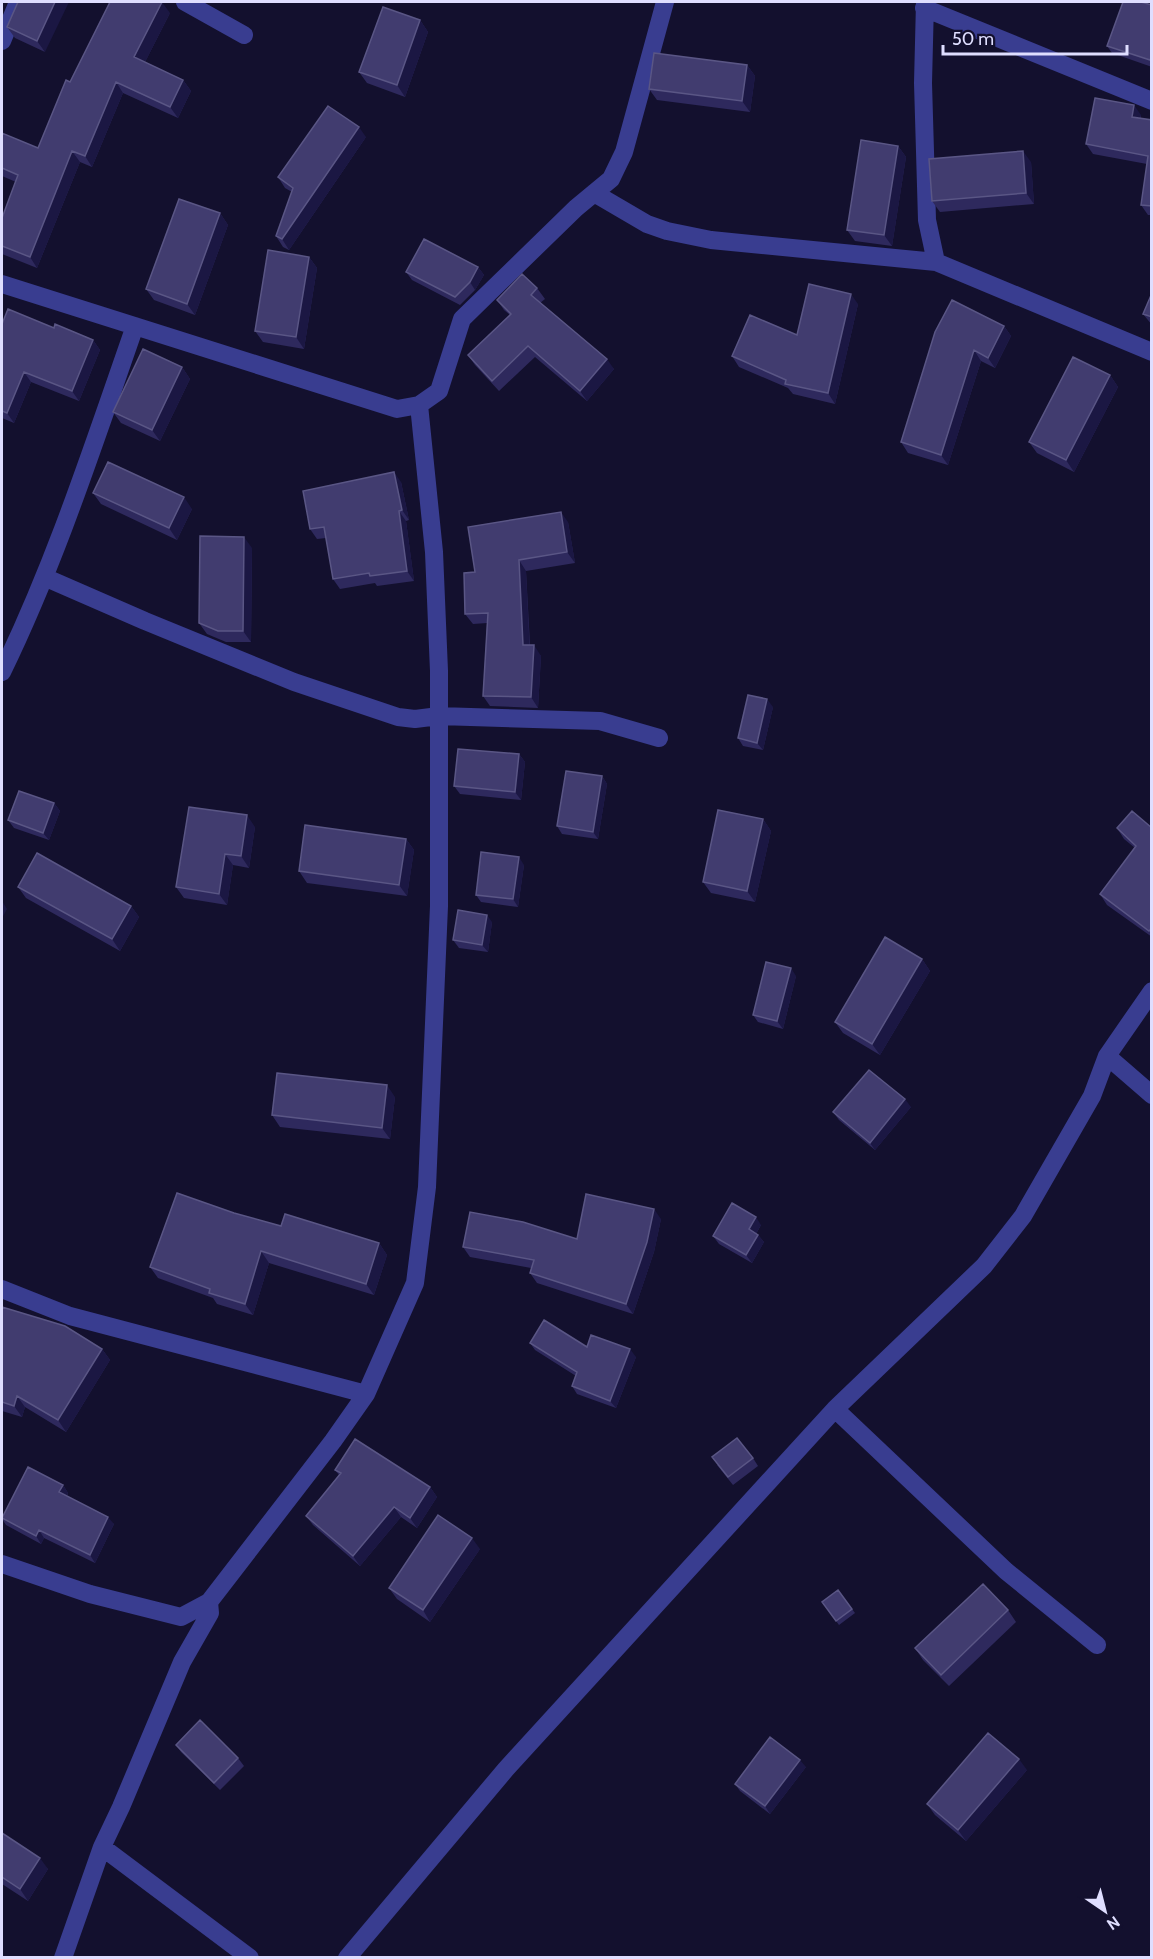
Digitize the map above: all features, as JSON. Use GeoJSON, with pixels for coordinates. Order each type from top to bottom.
{"type":"FeatureCollection","features":[{"type":"Feature","properties":{"kind":"street"},"geometry":{"type":"LineString","coordinates":[[2,41],[18,2]]}},
{"type":"Feature","properties":{"kind":"street"},"geometry":{"type":"LineString","coordinates":[[185,2],[244,35]]}},
{"type":"Feature","properties":{"kind":"street"},"geometry":{"type":"LineString","coordinates":[[2,284],[397,409],[419,405],[439,391],[462,319],[560,223],[611,179],[624,153],[665,2]]}},
{"type":"Feature","properties":{"kind":"street"},"geometry":{"type":"LineString","coordinates":[[936,262],[927,220],[924,5],[1152,101]]}},
{"type":"Feature","properties":{"kind":"street"},"geometry":{"type":"LineString","coordinates":[[594,193],[647,224],[711,240],[936,262],[1152,352]]}},
{"type":"Feature","properties":{"kind":"street"},"geometry":{"type":"LineString","coordinates":[[2,672],[44,577],[135,326]]}},
{"type":"Feature","properties":{"kind":"street"},"geometry":{"type":"LineString","coordinates":[[2,1564],[90,1594],[181,1617],[209,1602],[333,1441],[366,1394],[415,1282],[428,1187],[439,906],[439,716],[434,552],[419,405]]}},
{"type":"Feature","properties":{"kind":"street"},"geometry":{"type":"LineString","coordinates":[[44,577],[294,682],[398,717],[415,720],[439,716],[600,721],[659,738]]}},
{"type":"Feature","properties":{"kind":"street"},"geometry":{"type":"LineString","coordinates":[[347,1958],[506,1769],[835,1408],[984,1266],[1023,1216],[1092,1096],[1107,1056],[1152,991]]}},
{"type":"Feature","properties":{"kind":"street"},"geometry":{"type":"LineString","coordinates":[[1107,1056],[1152,1095]]}},
{"type":"Feature","properties":{"kind":"street"},"geometry":{"type":"LineString","coordinates":[[2,1289],[70,1316],[366,1394]]}},
{"type":"Feature","properties":{"kind":"street"},"geometry":{"type":"LineString","coordinates":[[835,1408],[1006,1571],[1097,1645]]}},
{"type":"Feature","properties":{"kind":"street"},"geometry":{"type":"LineString","coordinates":[[63,1958],[102,1847],[182,1662],[210,1613],[209,1602]]}},
{"type":"Feature","properties":{"kind":"street"},"geometry":{"type":"LineString","coordinates":[[102,1847],[250,1958]]}},
{"type":"Feature","properties":{"kind":"building"},"geometry":{"type":"Polygon","coordinates":[[[18,2],[55,2],[37,41],[7,27],[18,2]]]}},
{"type":"Feature","properties":{"kind":"building"},"geometry":{"type":"Polygon","coordinates":[[[110,2],[162,2],[134,57],[183,80],[170,107],[116,82],[85,156],[72,151],[30,257],[2,246],[2,218],[18,175],[2,168],[2,133],[38,148],[66,80],[70,82],[110,2]]]}},
{"type":"Feature","properties":{"kind":"building"},"geometry":{"type":"Polygon","coordinates":[[[1123,2],[1141,2],[1152,5],[1152,55],[1150,60],[1107,46],[1123,2]]]}},
{"type":"Feature","properties":{"kind":"building"},"geometry":{"type":"Polygon","coordinates":[[[383,7],[420,20],[397,85],[359,72],[383,7]]]}},
{"type":"Feature","properties":{"kind":"building"},"geometry":{"type":"Polygon","coordinates":[[[654,53],[747,65],[742,101],[649,89],[654,53]]]}},
{"type":"Feature","properties":{"kind":"building"},"geometry":{"type":"Polygon","coordinates":[[[1095,98],[1134,105],[1132,117],[1152,120],[1152,206],[1141,205],[1148,156],[1086,144],[1095,98]]]}},
{"type":"Feature","properties":{"kind":"building"},"geometry":{"type":"Polygon","coordinates":[[[328,106],[359,127],[282,239],[276,236],[293,188],[278,177],[328,106]]]}},
{"type":"Feature","properties":{"kind":"building"},"geometry":{"type":"Polygon","coordinates":[[[861,140],[898,146],[884,235],[847,230],[861,140]]]}},
{"type":"Feature","properties":{"kind":"building"},"geometry":{"type":"Polygon","coordinates":[[[1023,151],[1026,193],[932,201],[929,159],[1023,151]]]}},
{"type":"Feature","properties":{"kind":"building"},"geometry":{"type":"Polygon","coordinates":[[[179,199],[220,213],[187,304],[146,289],[179,199]]]}},
{"type":"Feature","properties":{"kind":"building"},"geometry":{"type":"Polygon","coordinates":[[[424,239],[478,267],[470,282],[455,297],[406,272],[424,239]]]}},
{"type":"Feature","properties":{"kind":"building"},"geometry":{"type":"Polygon","coordinates":[[[268,250],[309,257],[296,337],[255,331],[268,250]]]}},
{"type":"Feature","properties":{"kind":"building"},"geometry":{"type":"Polygon","coordinates":[[[522,274],[537,288],[531,295],[607,359],[580,391],[528,346],[492,381],[468,355],[511,314],[497,300],[522,274]]]}},
{"type":"Feature","properties":{"kind":"building"},"geometry":{"type":"Polygon","coordinates":[[[809,284],[851,294],[828,393],[785,384],[786,380],[732,356],[750,315],[797,335],[809,284]]]}},
{"type":"Feature","properties":{"kind":"building"},"geometry":{"type":"Polygon","coordinates":[[[1152,293],[1152,317],[1143,314],[1152,293]]]}},
{"type":"Feature","properties":{"kind":"building"},"geometry":{"type":"Polygon","coordinates":[[[952,300],[1004,326],[988,358],[974,350],[941,455],[901,442],[935,332],[952,300]]]}},
{"type":"Feature","properties":{"kind":"building"},"geometry":{"type":"Polygon","coordinates":[[[8,309],[54,328],[55,324],[93,340],[72,391],[24,372],[7,413],[2,411],[2,324],[8,309]]]}},
{"type":"Feature","properties":{"kind":"building"},"geometry":{"type":"Polygon","coordinates":[[[143,349],[182,367],[152,430],[113,412],[143,349]]]}},
{"type":"Feature","properties":{"kind":"building"},"geometry":{"type":"Polygon","coordinates":[[[1073,357],[1110,375],[1066,460],[1029,442],[1073,357]]]}},
{"type":"Feature","properties":{"kind":"building"},"geometry":{"type":"Polygon","coordinates":[[[108,462],[184,497],[169,528],[93,493],[108,462]]]}},
{"type":"Feature","properties":{"kind":"building"},"geometry":{"type":"Polygon","coordinates":[[[394,472],[402,510],[399,511],[407,571],[370,576],[369,573],[333,579],[324,527],[310,529],[303,491],[394,472]]]}},
{"type":"Feature","properties":{"kind":"building"},"geometry":{"type":"Polygon","coordinates":[[[561,512],[567,552],[519,560],[523,645],[534,645],[531,697],[483,696],[488,613],[465,614],[464,573],[475,572],[468,527],[561,512]]]}},
{"type":"Feature","properties":{"kind":"building"},"geometry":{"type":"Polygon","coordinates":[[[200,536],[244,537],[243,631],[218,631],[199,623],[200,536]]]}},
{"type":"Feature","properties":{"kind":"building"},"geometry":{"type":"Polygon","coordinates":[[[748,695],[767,699],[757,743],[738,738],[748,695]]]}},
{"type":"Feature","properties":{"kind":"building"},"geometry":{"type":"Polygon","coordinates":[[[458,749],[519,754],[515,792],[454,786],[458,749]]]}},
{"type":"Feature","properties":{"kind":"building"},"geometry":{"type":"Polygon","coordinates":[[[566,771],[602,776],[593,832],[557,826],[566,771]]]}},
{"type":"Feature","properties":{"kind":"building"},"geometry":{"type":"Polygon","coordinates":[[[19,791],[54,803],[43,833],[8,820],[19,791]]]}},
{"type":"Feature","properties":{"kind":"building"},"geometry":{"type":"Polygon","coordinates":[[[189,807],[247,815],[241,856],[225,854],[219,894],[176,887],[189,807]]]}},
{"type":"Feature","properties":{"kind":"building"},"geometry":{"type":"Polygon","coordinates":[[[718,810],[763,819],[747,891],[703,882],[718,810]]]}},
{"type":"Feature","properties":{"kind":"building"},"geometry":{"type":"Polygon","coordinates":[[[1132,811],[1152,828],[1152,928],[1149,931],[1100,894],[1136,846],[1117,828],[1132,811]]]}},
{"type":"Feature","properties":{"kind":"building"},"geometry":{"type":"Polygon","coordinates":[[[305,825],[406,839],[399,885],[299,871],[305,825]]]}},
{"type":"Feature","properties":{"kind":"building"},"geometry":{"type":"Polygon","coordinates":[[[481,852],[519,857],[513,899],[476,895],[481,852]]]}},
{"type":"Feature","properties":{"kind":"building"},"geometry":{"type":"Polygon","coordinates":[[[37,853],[131,906],[112,939],[18,887],[37,853]]]}},
{"type":"Feature","properties":{"kind":"building"},"geometry":{"type":"Polygon","coordinates":[[[458,910],[487,915],[482,945],[453,940],[458,910]]]}},
{"type":"Feature","properties":{"kind":"building"},"geometry":{"type":"Polygon","coordinates":[[[885,937],[922,959],[872,1044],[835,1022],[885,937]]]}},
{"type":"Feature","properties":{"kind":"building"},"geometry":{"type":"Polygon","coordinates":[[[766,962],[791,968],[777,1021],[753,1015],[766,962]]]}},
{"type":"Feature","properties":{"kind":"building"},"geometry":{"type":"Polygon","coordinates":[[[869,1070],[905,1099],[870,1143],[833,1112],[869,1070]]]}},
{"type":"Feature","properties":{"kind":"building"},"geometry":{"type":"Polygon","coordinates":[[[277,1073],[387,1085],[382,1128],[272,1115],[277,1073]]]}},
{"type":"Feature","properties":{"kind":"building"},"geometry":{"type":"Polygon","coordinates":[[[177,1193],[234,1213],[281,1226],[285,1214],[379,1243],[366,1284],[261,1251],[245,1304],[209,1293],[210,1289],[150,1267],[177,1193]]]}},
{"type":"Feature","properties":{"kind":"building"},"geometry":{"type":"Polygon","coordinates":[[[586,1194],[654,1209],[647,1242],[626,1304],[530,1273],[534,1260],[463,1247],[470,1212],[523,1222],[577,1239],[586,1194]]]}},
{"type":"Feature","properties":{"kind":"building"},"geometry":{"type":"Polygon","coordinates":[[[732,1203],[756,1217],[749,1229],[758,1235],[746,1255],[713,1236],[732,1203]]]}},
{"type":"Feature","properties":{"kind":"building"},"geometry":{"type":"Polygon","coordinates":[[[2,1307],[65,1326],[102,1349],[58,1420],[17,1396],[14,1406],[2,1402],[2,1307]]]}},
{"type":"Feature","properties":{"kind":"building"},"geometry":{"type":"Polygon","coordinates":[[[544,1320],[587,1347],[591,1335],[630,1349],[610,1401],[572,1386],[577,1372],[530,1343],[544,1320]]]}},
{"type":"Feature","properties":{"kind":"building"},"geometry":{"type":"Polygon","coordinates":[[[737,1438],[753,1458],[728,1477],[712,1457],[737,1438]]]}},
{"type":"Feature","properties":{"kind":"building"},"geometry":{"type":"Polygon","coordinates":[[[355,1439],[430,1487],[410,1518],[394,1507],[353,1556],[306,1516],[341,1473],[335,1470],[355,1439]]]}},
{"type":"Feature","properties":{"kind":"building"},"geometry":{"type":"Polygon","coordinates":[[[28,1467],[63,1485],[59,1492],[108,1517],[90,1555],[39,1530],[36,1536],[2,1518],[28,1467]]]}},
{"type":"Feature","properties":{"kind":"building"},"geometry":{"type":"Polygon","coordinates":[[[438,1515],[472,1538],[423,1610],[389,1588],[438,1515]]]}},
{"type":"Feature","properties":{"kind":"building"},"geometry":{"type":"Polygon","coordinates":[[[983,1584],[1008,1610],[941,1675],[915,1648],[983,1584]]]}},
{"type":"Feature","properties":{"kind":"building"},"geometry":{"type":"Polygon","coordinates":[[[838,1590],[852,1609],[836,1621],[822,1602],[838,1590]]]}},
{"type":"Feature","properties":{"kind":"building"},"geometry":{"type":"Polygon","coordinates":[[[200,1720],[238,1758],[214,1783],[176,1745],[200,1720]]]}},
{"type":"Feature","properties":{"kind":"building"},"geometry":{"type":"Polygon","coordinates":[[[988,1733],[1019,1759],[958,1830],[927,1804],[988,1733]]]}},
{"type":"Feature","properties":{"kind":"building"},"geometry":{"type":"Polygon","coordinates":[[[770,1737],[800,1760],[765,1806],[735,1784],[770,1737]]]}},
{"type":"Feature","properties":{"kind":"building"},"geometry":{"type":"Polygon","coordinates":[[[2,1833],[40,1858],[20,1889],[2,1877],[2,1833]]]}}]}
